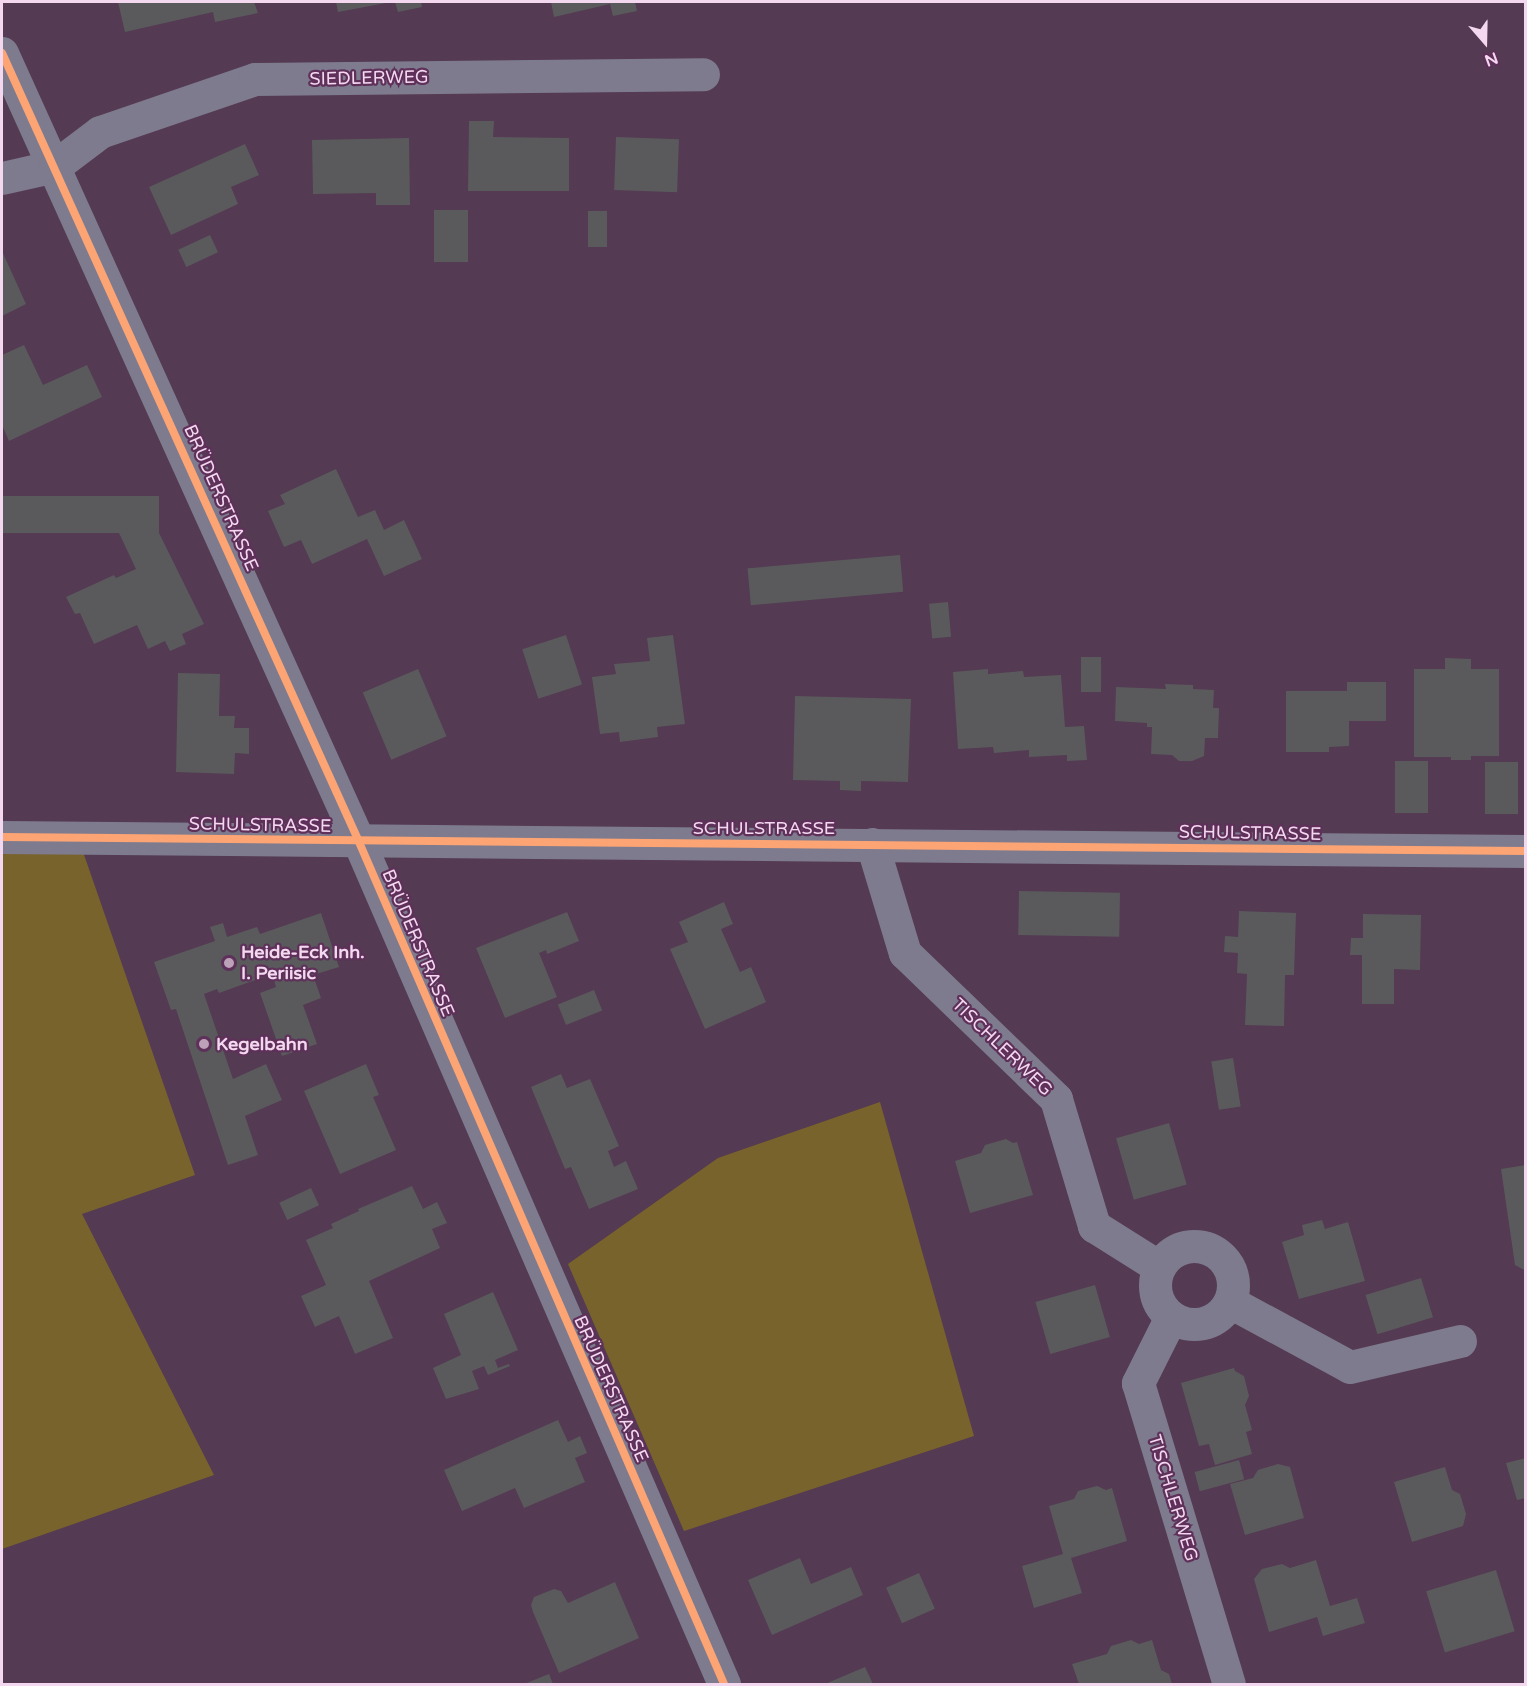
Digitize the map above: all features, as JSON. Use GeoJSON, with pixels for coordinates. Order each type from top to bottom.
{"type":"FeatureCollection","features":[{"type":"Feature","properties":{"kind":"street","name":"BRÜDERSTRASSE"},"geometry":{"type":"LineString","coordinates":[[2,53],[55,166],[358,842],[724,1684]]}},
{"type":"Feature","properties":{"kind":"street","name":"SIEDLERWEG"},"geometry":{"type":"LineString","coordinates":[[55,166],[100,132],[255,79],[703,74]]}},
{"type":"Feature","properties":{"kind":"street"},"geometry":{"type":"LineString","coordinates":[[2,178],[55,166]]}},
{"type":"Feature","properties":{"kind":"street","name":"SCHULSTRASSE"},"geometry":{"type":"LineString","coordinates":[[2,837],[1526,852]]}},
{"type":"Feature","properties":{"kind":"street","name":"TISCHLERWEG"},"geometry":{"type":"LineString","coordinates":[[872,844],[905,953],[1056,1099],[1094,1226],[1159,1267]]}},
{"type":"Feature","properties":{"kind":"street"},"geometry":{"type":"LineString","coordinates":[[1186,1246],[1203,1247],[1219,1254],[1230,1268],[1233,1284],[1230,1302],[1219,1315],[1204,1323],[1187,1324],[1171,1317],[1161,1307],[1156,1294],[1155,1280],[1159,1267],[1170,1254],[1186,1246]]}},
{"type":"Feature","properties":{"kind":"street"},"geometry":{"type":"LineString","coordinates":[[1230,1302],[1350,1367],[1460,1341]]}},
{"type":"Feature","properties":{"kind":"street","name":"TISCHLERWEG"},"geometry":{"type":"LineString","coordinates":[[1171,1317],[1138,1383],[1229,1684]]}},
{"type":"Feature","properties":{"kind":"shaded area"},"geometry":{"type":"Polygon","coordinates":[[[81,846],[195,1175],[82,1214],[214,1475],[2,1549],[2,847],[81,846]]]}},
{"type":"Feature","properties":{"kind":"shaded area"},"geometry":{"type":"Polygon","coordinates":[[[880,1102],[974,1436],[684,1531],[568,1264],[718,1158],[880,1102]]]}},
{"type":"Feature","properties":{"kind":"building"},"geometry":{"type":"Polygon","coordinates":[[[118,2],[254,2],[258,13],[215,22],[213,12],[125,32],[118,2]]]}},
{"type":"Feature","properties":{"kind":"building"},"geometry":{"type":"Polygon","coordinates":[[[336,2],[386,2],[386,3],[338,12],[336,2]]]}},
{"type":"Feature","properties":{"kind":"building"},"geometry":{"type":"Polygon","coordinates":[[[395,2],[421,2],[422,7],[398,12],[395,2]]]}},
{"type":"Feature","properties":{"kind":"building"},"geometry":{"type":"Polygon","coordinates":[[[551,2],[635,2],[637,11],[613,16],[610,4],[554,17],[551,2]]]}},
{"type":"Feature","properties":{"kind":"building"},"geometry":{"type":"Polygon","coordinates":[[[469,121],[494,121],[493,137],[569,138],[569,191],[468,191],[469,121]]]}},
{"type":"Feature","properties":{"kind":"building"},"geometry":{"type":"Polygon","coordinates":[[[616,137],[679,139],[677,192],[614,190],[616,137]]]}},
{"type":"Feature","properties":{"kind":"building"},"geometry":{"type":"Polygon","coordinates":[[[409,138],[410,205],[376,205],[376,193],[313,194],[312,140],[409,138]]]}},
{"type":"Feature","properties":{"kind":"building"},"geometry":{"type":"Polygon","coordinates":[[[245,144],[259,175],[231,187],[238,204],[171,235],[149,187],[245,144]]]}},
{"type":"Feature","properties":{"kind":"building"},"geometry":{"type":"Polygon","coordinates":[[[434,210],[468,210],[468,262],[434,262],[434,210]]]}},
{"type":"Feature","properties":{"kind":"building"},"geometry":{"type":"Polygon","coordinates":[[[588,211],[607,211],[607,247],[588,247],[588,211]]]}},
{"type":"Feature","properties":{"kind":"building"},"geometry":{"type":"Polygon","coordinates":[[[210,235],[218,252],[186,267],[178,250],[210,235]]]}},
{"type":"Feature","properties":{"kind":"building"},"geometry":{"type":"Polygon","coordinates":[[[2,251],[26,304],[2,316],[2,251]]]}},
{"type":"Feature","properties":{"kind":"building"},"geometry":{"type":"Polygon","coordinates":[[[24,345],[43,385],[87,365],[102,397],[9,441],[2,425],[2,355],[24,345]]]}},
{"type":"Feature","properties":{"kind":"building"},"geometry":{"type":"Polygon","coordinates":[[[336,469],[358,517],[375,510],[384,530],[404,520],[422,559],[384,576],[367,539],[312,564],[301,540],[284,547],[268,511],[285,504],[280,495],[336,469]]]}},
{"type":"Feature","properties":{"kind":"building"},"geometry":{"type":"Polygon","coordinates":[[[2,496],[159,496],[159,533],[204,624],[182,634],[186,644],[170,651],[165,641],[148,649],[137,625],[94,644],[80,613],[75,614],[66,597],[114,575],[116,578],[136,569],[119,533],[2,533],[2,496]]]}},
{"type":"Feature","properties":{"kind":"building"},"geometry":{"type":"Polygon","coordinates":[[[900,555],[903,592],[751,605],[748,568],[900,555]]]}},
{"type":"Feature","properties":{"kind":"building"},"geometry":{"type":"Polygon","coordinates":[[[948,602],[951,637],[932,639],[929,604],[948,602]]]}},
{"type":"Feature","properties":{"kind":"building"},"geometry":{"type":"Polygon","coordinates":[[[566,635],[582,684],[538,699],[522,649],[566,635]]]}},
{"type":"Feature","properties":{"kind":"building"},"geometry":{"type":"Polygon","coordinates":[[[673,635],[685,724],[657,727],[658,737],[620,742],[619,732],[600,734],[592,677],[616,674],[614,664],[650,661],[647,638],[673,635]]]}},
{"type":"Feature","properties":{"kind":"building"},"geometry":{"type":"Polygon","coordinates":[[[1081,657],[1101,657],[1101,692],[1081,692],[1081,657]]]}},
{"type":"Feature","properties":{"kind":"building"},"geometry":{"type":"Polygon","coordinates":[[[1445,658],[1471,659],[1471,669],[1499,669],[1499,756],[1471,756],[1471,760],[1451,760],[1451,757],[1414,757],[1414,669],[1445,669],[1445,658]]]}},
{"type":"Feature","properties":{"kind":"building"},"geometry":{"type":"Polygon","coordinates":[[[418,669],[447,736],[391,760],[363,692],[418,669]]]}},
{"type":"Feature","properties":{"kind":"building"},"geometry":{"type":"Polygon","coordinates":[[[988,669],[988,674],[1023,671],[1024,677],[1061,675],[1065,727],[1084,726],[1087,760],[1067,761],[1067,755],[1029,757],[1029,750],[994,753],[993,747],[958,749],[953,672],[988,669]]]}},
{"type":"Feature","properties":{"kind":"building"},"geometry":{"type":"Polygon","coordinates":[[[178,673],[220,674],[219,716],[235,716],[234,728],[249,728],[249,754],[235,753],[234,774],[176,772],[178,673]]]}},
{"type":"Feature","properties":{"kind":"building"},"geometry":{"type":"Polygon","coordinates":[[[1347,682],[1386,682],[1386,721],[1349,721],[1349,746],[1329,747],[1329,752],[1286,752],[1286,691],[1347,691],[1347,682]]]}},
{"type":"Feature","properties":{"kind":"building"},"geometry":{"type":"Polygon","coordinates":[[[1165,684],[1193,685],[1193,689],[1214,690],[1213,708],[1219,708],[1218,738],[1205,738],[1204,756],[1192,761],[1179,761],[1172,755],[1151,754],[1152,727],[1147,727],[1147,723],[1115,721],[1116,687],[1166,689],[1165,684]]]}},
{"type":"Feature","properties":{"kind":"building"},"geometry":{"type":"Polygon","coordinates":[[[795,696],[911,699],[908,782],[861,781],[861,791],[840,790],[840,781],[793,780],[795,696]]]}},
{"type":"Feature","properties":{"kind":"building"},"geometry":{"type":"Polygon","coordinates":[[[1395,761],[1428,761],[1428,813],[1395,813],[1395,761]]]}},
{"type":"Feature","properties":{"kind":"building"},"geometry":{"type":"Polygon","coordinates":[[[1485,762],[1518,762],[1518,814],[1485,814],[1485,762]]]}},
{"type":"Feature","properties":{"kind":"building"},"geometry":{"type":"Polygon","coordinates":[[[1019,891],[1120,893],[1119,937],[1018,935],[1019,891]]]}},
{"type":"Feature","properties":{"kind":"building"},"geometry":{"type":"Polygon","coordinates":[[[724,902],[733,924],[721,929],[740,972],[751,967],[766,1002],[705,1029],[670,949],[688,942],[679,922],[724,902]]]}},
{"type":"Feature","properties":{"kind":"building"},"geometry":{"type":"Polygon","coordinates":[[[1239,911],[1296,913],[1294,975],[1285,975],[1284,1026],[1245,1025],[1247,974],[1237,973],[1238,953],[1224,952],[1225,936],[1238,937],[1239,911]]]}},
{"type":"Feature","properties":{"kind":"building"},"geometry":{"type":"Polygon","coordinates":[[[567,912],[579,941],[547,954],[546,950],[539,953],[557,997],[505,1018],[476,948],[567,912]]]}},
{"type":"Feature","properties":{"kind":"building"},"geometry":{"type":"Polygon","coordinates":[[[321,913],[339,967],[313,975],[321,998],[303,1005],[317,1044],[282,1056],[260,993],[276,987],[272,974],[219,993],[217,989],[204,994],[233,1079],[266,1064],[282,1100],[245,1116],[258,1155],[228,1165],[176,1009],[171,1010],[154,962],[215,941],[210,927],[223,923],[227,937],[257,927],[260,934],[321,913]]]}},
{"type":"Feature","properties":{"kind":"building"},"geometry":{"type":"Polygon","coordinates":[[[1363,914],[1421,915],[1420,970],[1394,969],[1394,1004],[1362,1004],[1362,955],[1350,955],[1351,938],[1363,938],[1363,914]]]}},
{"type":"Feature","properties":{"kind":"building"},"geometry":{"type":"Polygon","coordinates":[[[594,990],[602,1010],[566,1025],[558,1005],[594,990]]]}},
{"type":"Feature","properties":{"kind":"building"},"geometry":{"type":"Polygon","coordinates":[[[1233,1058],[1241,1106],[1219,1110],[1211,1061],[1233,1058]]]}},
{"type":"Feature","properties":{"kind":"building"},"geometry":{"type":"Polygon","coordinates":[[[366,1064],[379,1095],[373,1097],[396,1150],[340,1174],[304,1091],[366,1064]]]}},
{"type":"Feature","properties":{"kind":"building"},"geometry":{"type":"Polygon","coordinates":[[[561,1074],[567,1088],[590,1079],[619,1146],[608,1151],[614,1167],[626,1161],[638,1189],[589,1209],[571,1167],[565,1169],[531,1087],[561,1074]]]}},
{"type":"Feature","properties":{"kind":"building"},"geometry":{"type":"Polygon","coordinates":[[[1169,1123],[1187,1185],[1134,1200],[1116,1138],[1169,1123]]]}},
{"type":"Feature","properties":{"kind":"building"},"geometry":{"type":"Polygon","coordinates":[[[1006,1139],[1013,1143],[1017,1142],[1033,1195],[970,1213],[955,1161],[981,1153],[985,1145],[1006,1139]]]}},
{"type":"Feature","properties":{"kind":"building"},"geometry":{"type":"Polygon","coordinates":[[[1526,1165],[1526,1271],[1515,1265],[1501,1169],[1526,1165]]]}},
{"type":"Feature","properties":{"kind":"building"},"geometry":{"type":"Polygon","coordinates":[[[412,1186],[423,1209],[437,1202],[447,1223],[432,1229],[440,1248],[369,1281],[393,1338],[355,1354],[339,1316],[315,1327],[301,1296],[326,1285],[306,1240],[333,1228],[331,1224],[359,1211],[358,1209],[412,1186]]]}},
{"type":"Feature","properties":{"kind":"building"},"geometry":{"type":"Polygon","coordinates":[[[311,1188],[319,1205],[287,1220],[279,1203],[311,1188]]]}},
{"type":"Feature","properties":{"kind":"building"},"geometry":{"type":"Polygon","coordinates":[[[1322,1220],[1325,1229],[1348,1222],[1365,1281],[1299,1299],[1282,1242],[1304,1235],[1302,1225],[1322,1220]]]}},
{"type":"Feature","properties":{"kind":"building"},"geometry":{"type":"Polygon","coordinates":[[[1421,1278],[1433,1317],[1378,1334],[1366,1295],[1421,1278]]]}},
{"type":"Feature","properties":{"kind":"building"},"geometry":{"type":"Polygon","coordinates":[[[1095,1285],[1110,1337],[1050,1354],[1035,1302],[1095,1285]]]}},
{"type":"Feature","properties":{"kind":"building"},"geometry":{"type":"Polygon","coordinates":[[[493,1292],[518,1350],[495,1360],[498,1368],[509,1364],[510,1366],[488,1375],[484,1366],[472,1371],[479,1389],[446,1399],[433,1368],[461,1355],[444,1314],[493,1292]]]}},
{"type":"Feature","properties":{"kind":"building"},"geometry":{"type":"Polygon","coordinates":[[[1234,1368],[1244,1376],[1249,1396],[1245,1405],[1252,1430],[1246,1432],[1252,1454],[1215,1465],[1209,1444],[1199,1446],[1181,1383],[1234,1368]]]}},
{"type":"Feature","properties":{"kind":"building"},"geometry":{"type":"Polygon","coordinates":[[[558,1420],[568,1442],[580,1436],[587,1453],[575,1458],[585,1482],[524,1508],[515,1488],[462,1511],[444,1470],[558,1420]]]}},
{"type":"Feature","properties":{"kind":"building"},"geometry":{"type":"Polygon","coordinates":[[[1526,1458],[1526,1498],[1517,1500],[1506,1463],[1526,1458]]]}},
{"type":"Feature","properties":{"kind":"building"},"geometry":{"type":"Polygon","coordinates":[[[1239,1460],[1244,1479],[1200,1491],[1195,1472],[1239,1460]]]}},
{"type":"Feature","properties":{"kind":"building"},"geometry":{"type":"Polygon","coordinates":[[[1278,1464],[1290,1467],[1304,1518],[1245,1535],[1230,1484],[1253,1478],[1258,1470],[1278,1464]]]}},
{"type":"Feature","properties":{"kind":"building"},"geometry":{"type":"Polygon","coordinates":[[[1445,1467],[1452,1490],[1460,1494],[1466,1514],[1463,1526],[1412,1542],[1394,1482],[1445,1467]]]}},
{"type":"Feature","properties":{"kind":"building"},"geometry":{"type":"Polygon","coordinates":[[[1097,1486],[1106,1490],[1112,1488],[1127,1541],[1071,1558],[1082,1593],[1034,1608],[1022,1566],[1063,1554],[1049,1506],[1074,1499],[1078,1491],[1097,1486]]]}},
{"type":"Feature","properties":{"kind":"building"},"geometry":{"type":"Polygon","coordinates":[[[800,1558],[811,1584],[851,1567],[863,1595],[772,1635],[748,1580],[800,1558]]]}},
{"type":"Feature","properties":{"kind":"building"},"geometry":{"type":"Polygon","coordinates":[[[1316,1560],[1330,1606],[1357,1598],[1365,1623],[1323,1636],[1317,1617],[1269,1632],[1254,1579],[1262,1569],[1282,1564],[1290,1568],[1316,1560]]]}},
{"type":"Feature","properties":{"kind":"building"},"geometry":{"type":"Polygon","coordinates":[[[1496,1570],[1515,1631],[1445,1653],[1426,1591],[1496,1570]]]}},
{"type":"Feature","properties":{"kind":"building"},"geometry":{"type":"Polygon","coordinates":[[[919,1573],[935,1609],[902,1623],[886,1588],[919,1573]]]}},
{"type":"Feature","properties":{"kind":"building"},"geometry":{"type":"Polygon","coordinates":[[[615,1582],[639,1638],[559,1673],[533,1612],[531,1605],[534,1597],[554,1589],[561,1591],[568,1603],[615,1582]]]}},
{"type":"Feature","properties":{"kind":"building"},"geometry":{"type":"Polygon","coordinates":[[[1131,1640],[1139,1644],[1152,1640],[1161,1670],[1169,1674],[1172,1684],[1079,1684],[1072,1664],[1107,1654],[1111,1646],[1131,1640]]]}},
{"type":"Feature","properties":{"kind":"building"},"geometry":{"type":"Polygon","coordinates":[[[865,1667],[873,1684],[825,1684],[865,1667]]]}},
{"type":"Feature","properties":{"kind":"building"},"geometry":{"type":"Polygon","coordinates":[[[549,1674],[553,1684],[524,1684],[549,1674]]]}},
{"type":"Feature","properties":{"kind":"cycle path"},"geometry":{"type":"LineString","coordinates":[[2,53],[359,842],[724,1684]]}},
{"type":"Feature","properties":{"kind":"cycle path"},"geometry":{"type":"LineString","coordinates":[[2,837],[1526,851]]}},
{"type":"Feature","properties":{"kind":"place","name":"Heide-Eck Inh. I. Periisic"},"geometry":{"type":"Point","coordinates":[229,963]}},
{"type":"Feature","properties":{"kind":"place","name":"Kegelbahn"},"geometry":{"type":"Point","coordinates":[204,1044]}}]}
